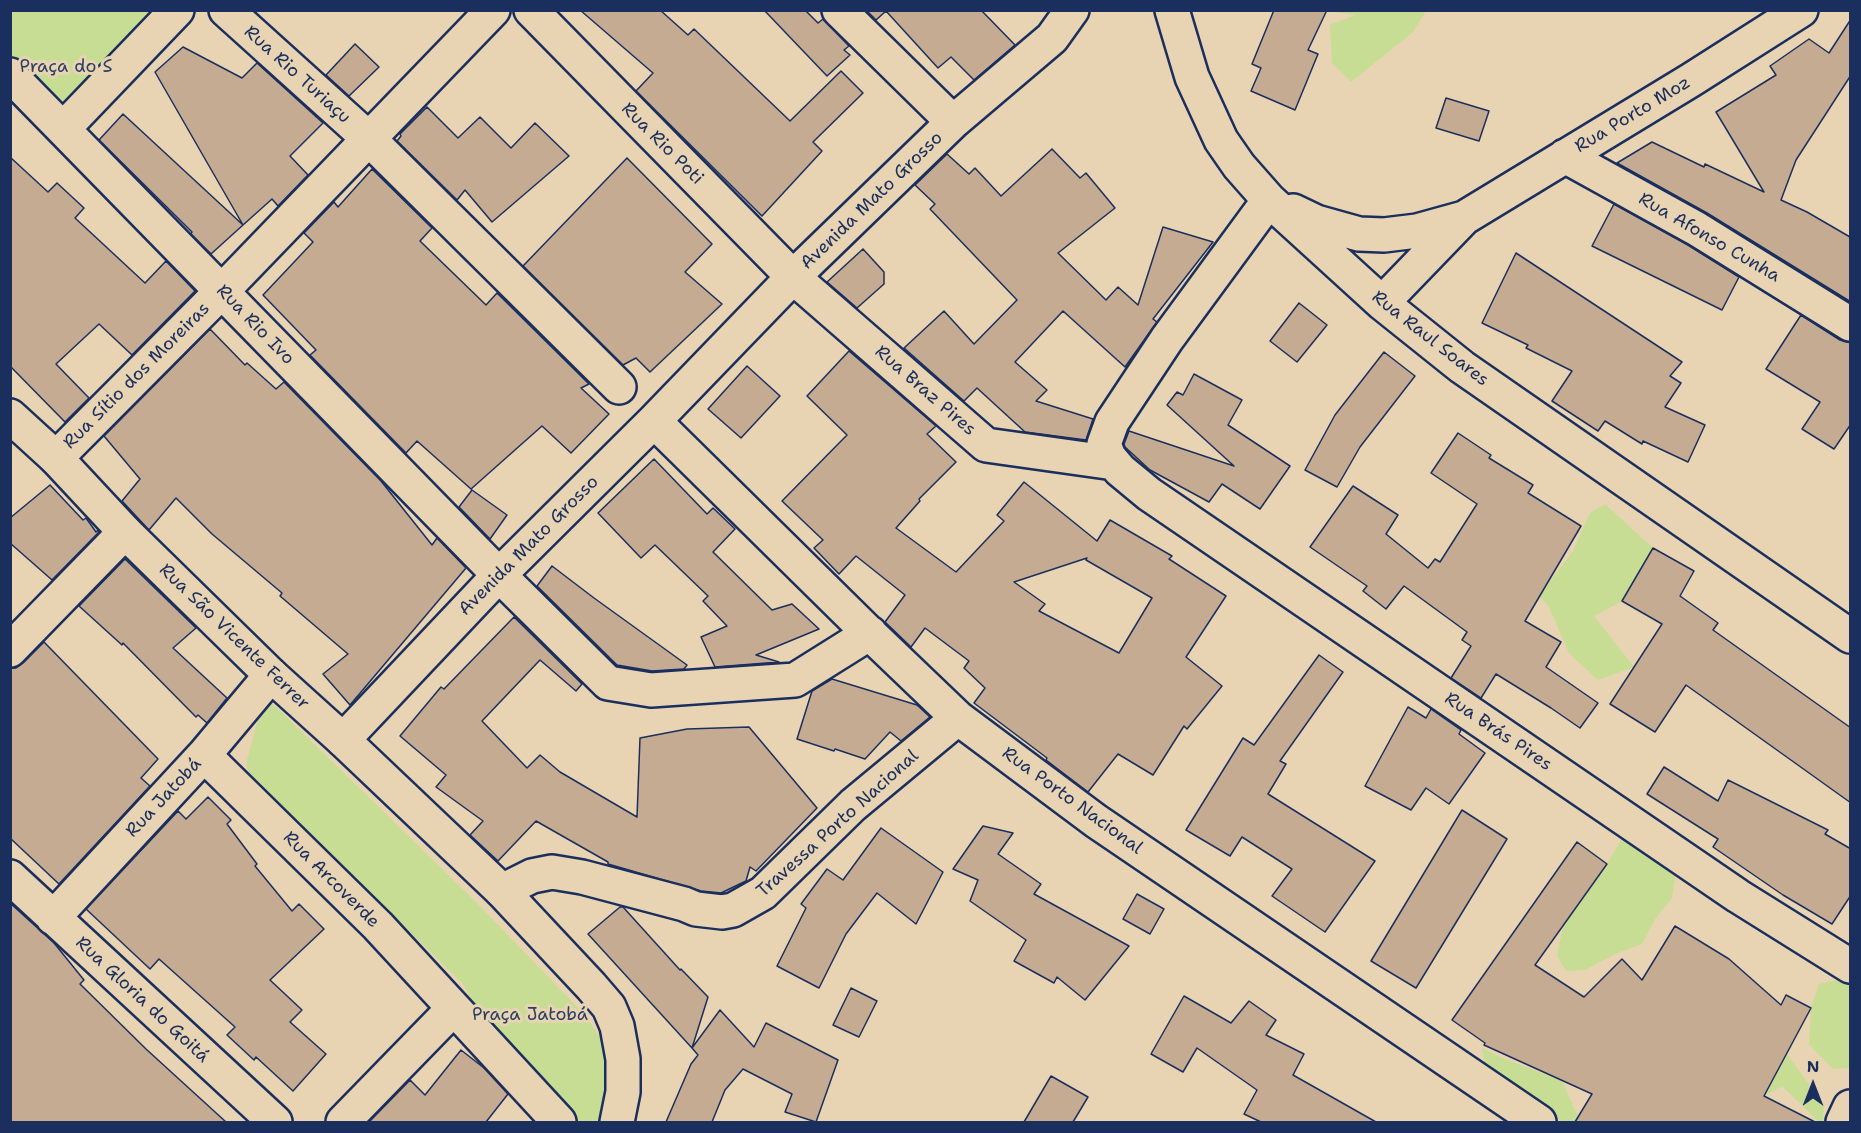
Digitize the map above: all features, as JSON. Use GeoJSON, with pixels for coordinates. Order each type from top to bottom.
{"type":"FeatureCollection","features":[{"type":"Feature","properties":{"kind":"street"},"geometry":{"type":"LineString","coordinates":[[63,129],[177,10]]}},
{"type":"Feature","properties":{"kind":"street","name":"Rua Rio Turiaçu"},"geometry":{"type":"LineString","coordinates":[[226,10],[369,139]]}},
{"type":"Feature","properties":{"kind":"street","name":"Rua Sítio dos Moreiras"},"geometry":{"type":"LineString","coordinates":[[56,458],[222,291],[493,10]]}},
{"type":"Feature","properties":{"kind":"street","name":"Rua Rio Poti"},"geometry":{"type":"LineString","coordinates":[[531,10],[793,277]]}},
{"type":"Feature","properties":{"kind":"street"},"geometry":{"type":"LineString","coordinates":[[839,10],[953,122]]}},
{"type":"Feature","properties":{"kind":"street","name":"Avenida Mato Grosso"},"geometry":{"type":"LineString","coordinates":[[344,740],[499,575],[654,421],[793,277],[953,122],[1052,38],[1072,10]]}},
{"type":"Feature","properties":{"kind":"street","name":"Rua Raul Soares"},"geometry":{"type":"LineString","coordinates":[[1172,10],[1192,77],[1221,140],[1239,166],[1269,200],[1382,303],[1462,367],[1851,636]]}},
{"type":"Feature","properties":{"kind":"street","name":"Rua Porto Moz"},"geometry":{"type":"LineString","coordinates":[[1382,303],[1464,218],[1801,10]]}},
{"type":"Feature","properties":{"kind":"street","name":"Rua Rio Ivo"},"geometry":{"type":"LineString","coordinates":[[10,75],[499,575],[608,683],[651,690],[795,680],[870,633]]}},
{"type":"Feature","properties":{"kind":"street"},"geometry":{"type":"LineString","coordinates":[[369,139],[619,387]]}},
{"type":"Feature","properties":{"kind":"street","name":"Rua Afonso Cunha"},"geometry":{"type":"LineString","coordinates":[[1565,156],[1697,230],[1851,324]]}},
{"type":"Feature","properties":{"kind":"street"},"geometry":{"type":"LineString","coordinates":[[1110,457],[1104,444],[1108,429],[1138,383],[1269,200]]}},
{"type":"Feature","properties":{"kind":"street","name":"Rua Porto Moz"},"geometry":{"type":"LineString","coordinates":[[1269,200],[1317,222],[1359,234],[1384,235],[1417,231],[1464,218]]}},
{"type":"Feature","properties":{"kind":"street","name":"Rua Braz Pires"},"geometry":{"type":"LineString","coordinates":[[793,277],[986,445],[1110,457]]}},
{"type":"Feature","properties":{"kind":"street","name":"Rua São Vicente Ferrer"},"geometry":{"type":"LineString","coordinates":[[10,416],[56,458],[125,532],[271,675],[344,740]]}},
{"type":"Feature","properties":{"kind":"street","name":"Rua Porto Nacional"},"geometry":{"type":"LineString","coordinates":[[654,421],[958,718],[1096,821],[1539,1122]]}},
{"type":"Feature","properties":{"kind":"street","name":"Rua Brás Pires"},"geometry":{"type":"LineString","coordinates":[[1110,457],[1149,494],[1738,896],[1851,966]]}},
{"type":"Feature","properties":{"kind":"street"},"geometry":{"type":"LineString","coordinates":[[10,650],[125,532]]}},
{"type":"Feature","properties":{"kind":"street","name":"Rua Jatobá"},"geometry":{"type":"LineString","coordinates":[[53,918],[204,754],[271,675]]}},
{"type":"Feature","properties":{"kind":"street","name":"Travessa Porto Nacional"},"geometry":{"type":"LineString","coordinates":[[502,891],[532,876],[552,872],[582,877],[696,909],[722,912],[733,910],[763,892],[853,806],[958,718]]}},
{"type":"Feature","properties":{"kind":"street"},"geometry":{"type":"LineString","coordinates":[[344,740],[502,891],[609,1007],[617,1026],[623,1059],[623,1092],[617,1122]]}},
{"type":"Feature","properties":{"kind":"street","name":"Rua Arcoverde"},"geometry":{"type":"LineString","coordinates":[[204,754],[378,926],[559,1122]]}},
{"type":"Feature","properties":{"kind":"street","name":"Rua Gloria do Goitá"},"geometry":{"type":"LineString","coordinates":[[10,877],[274,1122]]}},
{"type":"Feature","properties":{"kind":"street"},"geometry":{"type":"LineString","coordinates":[[343,1122],[453,1009]]}},
{"type":"Feature","properties":{"kind":"street"},"geometry":{"type":"LineString","coordinates":[[1843,1122],[1851,1107]]}},
{"type":"Feature","properties":{"kind":"green space","name":"Praça do S"},"geometry":{"type":"Polygon","coordinates":[[[10,11],[177,11],[63,129],[11,75],[10,11]]]}},
{"type":"Feature","properties":{"kind":"green space"},"geometry":{"type":"Polygon","coordinates":[[[1327,11],[1426,11],[1413,32],[1351,82],[1332,63],[1330,25],[1355,15],[1327,11]]]}},
{"type":"Feature","properties":{"kind":"green space"},"geometry":{"type":"Polygon","coordinates":[[[1605,504],[1653,548],[1622,601],[1594,616],[1634,667],[1598,680],[1569,653],[1549,607],[1539,596],[1573,551],[1590,513],[1605,504]]]}},
{"type":"Feature","properties":{"kind":"green space","name":"Praça Jatobá"},"geometry":{"type":"Polygon","coordinates":[[[265,696],[477,903],[585,1015],[601,1039],[610,1064],[604,1122],[575,1122],[482,1019],[463,984],[251,777],[247,768],[247,760],[258,720],[261,697],[265,696]]]}},
{"type":"Feature","properties":{"kind":"green space"},"geometry":{"type":"Polygon","coordinates":[[[1623,837],[1656,858],[1675,878],[1672,898],[1655,919],[1642,944],[1615,954],[1585,970],[1566,971],[1557,956],[1563,926],[1607,864],[1623,837]]]}},
{"type":"Feature","properties":{"kind":"green space"},"geometry":{"type":"Polygon","coordinates":[[[1848,978],[1850,980],[1850,1068],[1833,1069],[1809,1044],[1811,1008],[1819,984],[1848,978]]]}},
{"type":"Feature","properties":{"kind":"green space"},"geometry":{"type":"Polygon","coordinates":[[[1761,1040],[1787,1054],[1824,1105],[1823,1122],[1819,1122],[1782,1086],[1764,1096],[1741,1122],[1705,1122],[1761,1040]]]}},
{"type":"Feature","properties":{"kind":"green space"},"geometry":{"type":"Polygon","coordinates":[[[1482,1048],[1562,1081],[1578,1117],[1587,1122],[1563,1122],[1485,1066],[1482,1048]]]}},
{"type":"Feature","properties":{"kind":"building"},"geometry":{"type":"Polygon","coordinates":[[[580,10],[660,10],[688,35],[694,29],[790,121],[841,71],[863,93],[813,142],[822,151],[762,216],[636,91],[653,73],[580,10]]]}},
{"type":"Feature","properties":{"kind":"building"},"geometry":{"type":"Polygon","coordinates":[[[764,10],[805,10],[818,23],[823,19],[849,46],[844,50],[850,55],[827,76],[764,10]]]}},
{"type":"Feature","properties":{"kind":"building"},"geometry":{"type":"Polygon","coordinates":[[[866,10],[981,10],[1015,45],[974,80],[951,57],[938,68],[886,11],[876,20],[866,10]]]}},
{"type":"Feature","properties":{"kind":"building"},"geometry":{"type":"Polygon","coordinates":[[[1274,10],[1327,10],[1308,50],[1318,54],[1295,110],[1251,91],[1261,68],[1252,64],[1274,10]]]}},
{"type":"Feature","properties":{"kind":"building"},"geometry":{"type":"Polygon","coordinates":[[[1851,19],[1851,75],[1796,160],[1781,200],[1851,236],[1851,302],[1707,213],[1617,163],[1652,142],[1764,192],[1716,112],[1776,75],[1770,66],[1809,39],[1829,53],[1851,19]]]}},
{"type":"Feature","properties":{"kind":"building"},"geometry":{"type":"Polygon","coordinates":[[[355,44],[379,67],[349,96],[326,75],[355,44]]]}},
{"type":"Feature","properties":{"kind":"building"},"geometry":{"type":"Polygon","coordinates":[[[183,47],[242,78],[257,63],[323,123],[290,156],[308,175],[278,206],[272,199],[243,225],[155,72],[183,47]]]}},
{"type":"Feature","properties":{"kind":"building"},"geometry":{"type":"Polygon","coordinates":[[[1446,98],[1489,111],[1479,141],[1436,128],[1446,98]]]}},
{"type":"Feature","properties":{"kind":"building"},"geometry":{"type":"Polygon","coordinates":[[[427,107],[458,138],[480,117],[511,148],[535,123],[569,156],[492,222],[465,190],[457,200],[397,141],[400,134],[427,107]]]}},
{"type":"Feature","properties":{"kind":"building"},"geometry":{"type":"Polygon","coordinates":[[[123,114],[243,225],[211,254],[191,234],[192,232],[99,140],[123,114]]]}},
{"type":"Feature","properties":{"kind":"building"},"geometry":{"type":"Polygon","coordinates":[[[1052,149],[1080,178],[1086,173],[1115,208],[1058,253],[1106,300],[1118,287],[1138,305],[1163,227],[1213,242],[1153,319],[1157,322],[1125,367],[1063,311],[1015,362],[1047,390],[1036,401],[1093,419],[1086,440],[1025,432],[977,388],[964,401],[904,348],[944,311],[974,344],[1017,300],[930,209],[935,204],[915,185],[947,154],[969,174],[975,168],[1001,196],[1052,149]]]}},
{"type":"Feature","properties":{"kind":"building"},"geometry":{"type":"Polygon","coordinates":[[[10,157],[48,192],[57,183],[84,208],[75,218],[145,283],[166,261],[195,291],[132,355],[99,324],[56,364],[89,398],[65,422],[10,366],[10,157]]]}},
{"type":"Feature","properties":{"kind":"building"},"geometry":{"type":"Polygon","coordinates":[[[627,158],[712,244],[685,272],[722,304],[650,372],[636,358],[623,365],[523,266],[627,158]]]}},
{"type":"Feature","properties":{"kind":"building"},"geometry":{"type":"Polygon","coordinates":[[[372,169],[432,228],[420,241],[486,305],[497,293],[589,384],[581,388],[609,414],[571,453],[542,426],[471,489],[417,441],[406,453],[310,355],[316,350],[263,295],[313,242],[304,233],[334,202],[338,207],[372,169]]]}},
{"type":"Feature","properties":{"kind":"building"},"geometry":{"type":"Polygon","coordinates":[[[1614,204],[1688,245],[1739,277],[1722,310],[1592,246],[1614,204]]]}},
{"type":"Feature","properties":{"kind":"building"},"geometry":{"type":"Polygon","coordinates":[[[863,249],[884,272],[884,284],[857,308],[827,282],[863,249]]]}},
{"type":"Feature","properties":{"kind":"building"},"geometry":{"type":"Polygon","coordinates":[[[1516,253],[1682,362],[1670,376],[1681,383],[1665,407],[1705,425],[1688,462],[1643,441],[1642,444],[1605,421],[1598,431],[1552,401],[1572,371],[1526,348],[1528,345],[1482,323],[1516,253]]]}},
{"type":"Feature","properties":{"kind":"building"},"geometry":{"type":"Polygon","coordinates":[[[1299,303],[1327,325],[1297,362],[1270,341],[1299,303]]]}},
{"type":"Feature","properties":{"kind":"building"},"geometry":{"type":"Polygon","coordinates":[[[1801,315],[1840,340],[1851,343],[1851,424],[1834,449],[1802,429],[1820,402],[1766,369],[1801,315]]]}},
{"type":"Feature","properties":{"kind":"building"},"geometry":{"type":"Polygon","coordinates":[[[210,329],[245,365],[247,363],[276,389],[284,382],[381,481],[432,545],[437,538],[466,568],[350,705],[323,674],[348,654],[280,596],[282,593],[212,534],[176,498],[149,530],[122,501],[140,479],[104,436],[210,329]]]}},
{"type":"Feature","properties":{"kind":"building"},"geometry":{"type":"Polygon","coordinates":[[[849,351],[936,426],[927,434],[956,462],[919,499],[920,501],[896,528],[956,572],[1004,521],[997,515],[1024,482],[1097,541],[1110,520],[1172,556],[1169,559],[1226,596],[1186,657],[1222,686],[1187,729],[1184,726],[1153,775],[1118,754],[1088,792],[974,703],[985,688],[964,668],[969,661],[925,628],[911,647],[885,622],[905,595],[856,556],[839,574],[814,548],[823,540],[782,501],[847,435],[807,396],[849,351]],[[1087,558],[1014,582],[1045,604],[1039,611],[1119,653],[1152,598],[1086,560],[1087,558]]]}},
{"type":"Feature","properties":{"kind":"building"},"geometry":{"type":"Polygon","coordinates":[[[1384,352],[1415,376],[1360,447],[1337,487],[1305,470],[1335,415],[1384,352]]]}},
{"type":"Feature","properties":{"kind":"building"},"geometry":{"type":"Polygon","coordinates":[[[747,366],[780,396],[741,438],[708,409],[747,366]]]}},
{"type":"Feature","properties":{"kind":"building"},"geometry":{"type":"Polygon","coordinates":[[[1194,374],[1242,400],[1228,425],[1290,466],[1260,509],[1222,484],[1209,502],[1150,470],[1125,447],[1129,431],[1234,466],[1167,405],[1177,392],[1183,395],[1194,374]]]}},
{"type":"Feature","properties":{"kind":"building"},"geometry":{"type":"Polygon","coordinates":[[[1458,433],[1491,455],[1489,458],[1533,485],[1528,493],[1581,526],[1525,621],[1561,642],[1546,667],[1598,703],[1580,728],[1496,674],[1481,698],[1451,678],[1471,646],[1462,640],[1467,632],[1404,586],[1386,609],[1363,591],[1367,586],[1310,547],[1353,486],[1398,515],[1386,534],[1428,568],[1435,559],[1440,562],[1477,504],[1431,473],[1458,433]]]}},
{"type":"Feature","properties":{"kind":"building"},"geometry":{"type":"Polygon","coordinates":[[[654,459],[707,514],[713,508],[735,529],[713,552],[772,610],[792,604],[819,629],[756,655],[779,662],[715,667],[701,637],[727,626],[703,601],[708,596],[655,545],[641,558],[598,513],[654,459]]]}},
{"type":"Feature","properties":{"kind":"building"},"geometry":{"type":"Polygon","coordinates":[[[50,485],[83,520],[86,518],[96,532],[98,530],[99,532],[52,580],[10,543],[10,518],[50,485]]]}},
{"type":"Feature","properties":{"kind":"building"},"geometry":{"type":"Polygon","coordinates":[[[472,490],[507,515],[490,539],[459,507],[472,490]]]}},
{"type":"Feature","properties":{"kind":"building"},"geometry":{"type":"Polygon","coordinates":[[[1653,548],[1694,571],[1680,596],[1718,623],[1713,630],[1851,728],[1851,803],[1686,685],[1655,732],[1610,704],[1662,624],[1622,601],[1653,548]]]}},
{"type":"Feature","properties":{"kind":"building"},"geometry":{"type":"Polygon","coordinates":[[[125,559],[196,628],[173,648],[227,698],[207,723],[198,715],[196,717],[123,643],[122,645],[79,606],[125,559]]]}},
{"type":"Feature","properties":{"kind":"building"},"geometry":{"type":"Polygon","coordinates":[[[552,566],[687,665],[684,669],[652,671],[617,665],[537,586],[552,566]]]}},
{"type":"Feature","properties":{"kind":"building"},"geometry":{"type":"Polygon","coordinates":[[[514,617],[582,684],[576,691],[540,660],[482,721],[527,768],[540,755],[560,772],[637,817],[640,738],[687,729],[749,727],[817,808],[756,871],[750,867],[746,881],[721,893],[701,891],[608,864],[536,821],[498,861],[470,835],[483,821],[436,787],[446,775],[400,736],[441,687],[444,689],[514,617]]]}},
{"type":"Feature","properties":{"kind":"building"},"geometry":{"type":"Polygon","coordinates":[[[44,642],[158,759],[141,778],[150,786],[59,884],[10,838],[10,668],[16,668],[23,663],[44,642]]]}},
{"type":"Feature","properties":{"kind":"building"},"geometry":{"type":"Polygon","coordinates":[[[1319,655],[1343,672],[1280,761],[1286,764],[1268,794],[1375,861],[1325,932],[1272,896],[1292,869],[1242,837],[1230,856],[1186,830],[1243,738],[1254,745],[1319,655]]]}},
{"type":"Feature","properties":{"kind":"building"},"geometry":{"type":"Polygon","coordinates":[[[832,679],[917,705],[930,717],[901,741],[890,732],[865,759],[797,739],[812,691],[832,679]]]}},
{"type":"Feature","properties":{"kind":"building"},"geometry":{"type":"Polygon","coordinates":[[[1408,707],[1426,718],[1431,709],[1461,730],[1459,734],[1485,753],[1449,804],[1426,788],[1411,810],[1365,786],[1408,707]]]}},
{"type":"Feature","properties":{"kind":"building"},"geometry":{"type":"Polygon","coordinates":[[[1664,767],[1718,801],[1728,780],[1828,830],[1825,834],[1851,849],[1851,895],[1832,924],[1783,895],[1713,847],[1718,839],[1647,794],[1664,767]]]}},
{"type":"Feature","properties":{"kind":"building"},"geometry":{"type":"Polygon","coordinates":[[[208,797],[231,820],[227,824],[257,864],[255,866],[292,911],[299,904],[324,929],[270,980],[302,1010],[290,1022],[326,1054],[293,1091],[256,1057],[254,1060],[227,1035],[235,1027],[159,959],[150,969],[86,909],[178,811],[186,819],[208,797]]]}},
{"type":"Feature","properties":{"kind":"building"},"geometry":{"type":"Polygon","coordinates":[[[1462,810],[1507,839],[1416,988],[1371,961],[1462,810]]]}},
{"type":"Feature","properties":{"kind":"building"},"geometry":{"type":"Polygon","coordinates":[[[983,826],[1013,833],[998,854],[1041,884],[1034,894],[1129,946],[1085,1000],[1057,977],[1054,983],[1014,961],[1026,940],[970,901],[978,880],[953,869],[983,826]]]}},
{"type":"Feature","properties":{"kind":"building"},"geometry":{"type":"Polygon","coordinates":[[[881,828],[943,872],[916,924],[877,893],[846,934],[819,988],[777,966],[806,908],[801,904],[827,869],[843,880],[881,828]]]}},
{"type":"Feature","properties":{"kind":"building"},"geometry":{"type":"Polygon","coordinates":[[[1577,842],[1607,864],[1535,965],[1584,997],[1622,959],[1642,980],[1675,926],[1729,959],[1781,1005],[1786,995],[1811,1008],[1764,1096],[1815,1122],[1575,1122],[1592,1094],[1484,1045],[1485,1043],[1452,1020],[1577,842]]]}},
{"type":"Feature","properties":{"kind":"building"},"geometry":{"type":"Polygon","coordinates":[[[1137,894],[1164,909],[1150,934],[1123,919],[1137,894]]]}},
{"type":"Feature","properties":{"kind":"building"},"geometry":{"type":"Polygon","coordinates":[[[10,903],[54,943],[84,980],[80,984],[146,1049],[226,1122],[10,1122],[10,903]]]}},
{"type":"Feature","properties":{"kind":"building"},"geometry":{"type":"Polygon","coordinates":[[[620,907],[623,907],[680,970],[708,997],[692,1048],[588,934],[620,907]]]}},
{"type":"Feature","properties":{"kind":"building"},"geometry":{"type":"Polygon","coordinates":[[[851,988],[877,1001],[859,1037],[833,1025],[851,988]]]}},
{"type":"Feature","properties":{"kind":"building"},"geometry":{"type":"Polygon","coordinates":[[[1184,996],[1231,1023],[1249,1001],[1276,1020],[1266,1035],[1304,1054],[1293,1075],[1376,1122],[1261,1122],[1244,1114],[1257,1090],[1197,1048],[1183,1072],[1151,1054],[1184,996]]]}},
{"type":"Feature","properties":{"kind":"building"},"geometry":{"type":"Polygon","coordinates":[[[720,1010],[754,1047],[766,1023],[838,1060],[816,1122],[785,1112],[792,1094],[743,1069],[725,1090],[712,1122],[666,1122],[691,1064],[698,1055],[692,1048],[720,1010]]]}},
{"type":"Feature","properties":{"kind":"building"},"geometry":{"type":"Polygon","coordinates":[[[461,1050],[484,1068],[508,1094],[486,1122],[369,1122],[410,1080],[425,1095],[461,1050]]]}},
{"type":"Feature","properties":{"kind":"building"},"geometry":{"type":"Polygon","coordinates":[[[1051,1076],[1088,1097],[1073,1122],[1024,1122],[1051,1076]]]}}]}
